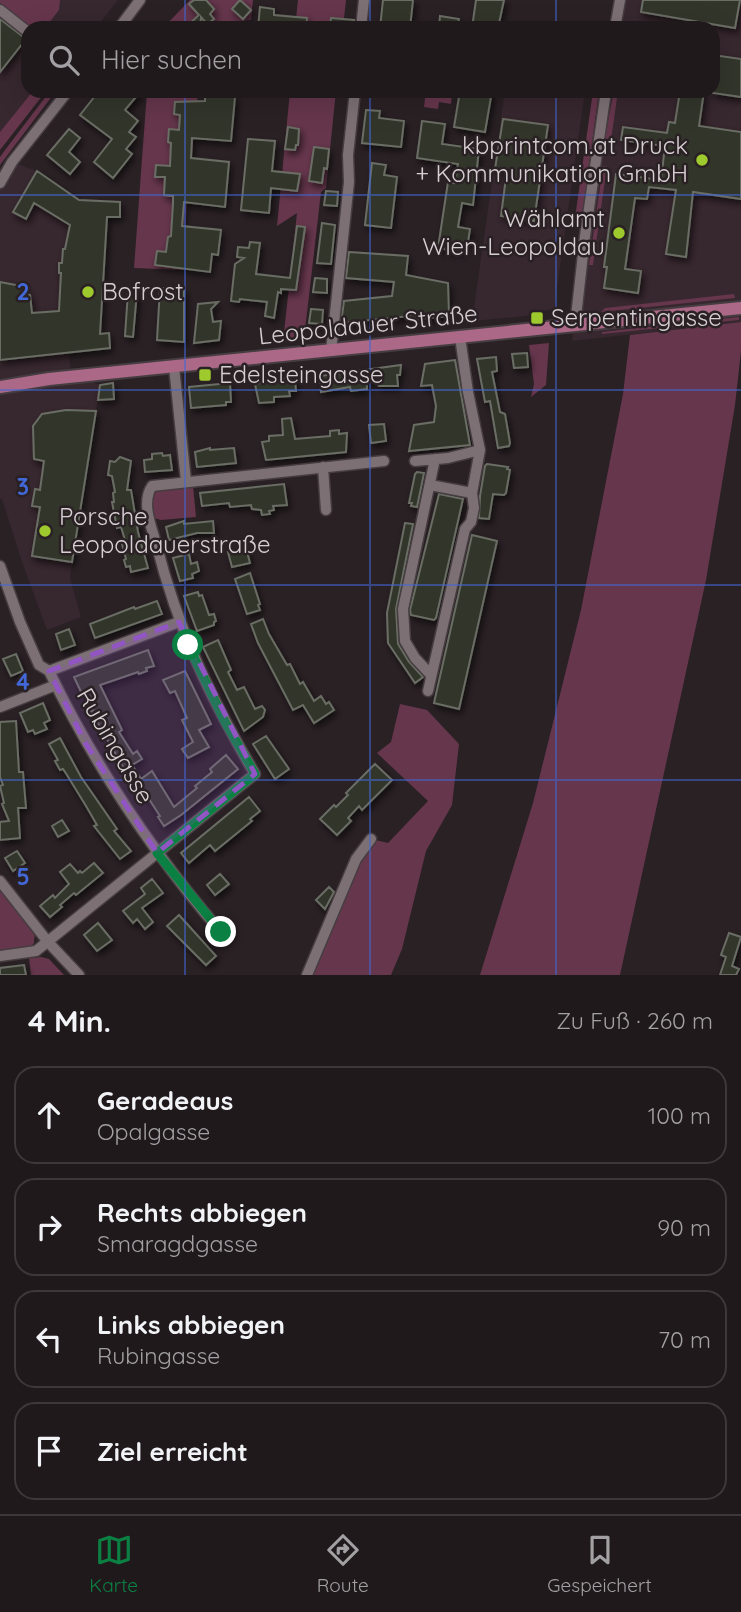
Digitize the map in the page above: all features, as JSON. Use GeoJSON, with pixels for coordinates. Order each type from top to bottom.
{"type":"FeatureCollection","features":[{"type":"Feature","properties":{"kind":"main road","name":"Leopoldauer Straße"},"geometry":{"type":"LineString","coordinates":[[0,387],[48,379],[741,308]]}},
{"type":"Feature","properties":{"kind":"street"},"geometry":{"type":"LineString","coordinates":[[124,21],[140,0]]}},
{"type":"Feature","properties":{"kind":"street"},"geometry":{"type":"LineString","coordinates":[[362,21],[364,0]]}},
{"type":"Feature","properties":{"kind":"street"},"geometry":{"type":"LineString","coordinates":[[616,21],[620,0]]}},
{"type":"Feature","properties":{"kind":"street"},"geometry":{"type":"LineString","coordinates":[[0,10],[21,26]]}},
{"type":"Feature","properties":{"kind":"street"},"geometry":{"type":"LineString","coordinates":[[0,183],[12,162],[62,98]]}},
{"type":"Feature","properties":{"kind":"street"},"geometry":{"type":"LineString","coordinates":[[331,351],[349,182],[348,155],[354,98]]}},
{"type":"Feature","properties":{"kind":"street"},"geometry":{"type":"LineString","coordinates":[[575,326],[605,98]]}},
{"type":"Feature","properties":{"kind":"street"},"geometry":{"type":"LineString","coordinates":[[428,691],[465,529],[471,522],[474,508],[472,493],[480,450],[460,337]]}},
{"type":"Feature","properties":{"kind":"street"},"geometry":{"type":"LineString","coordinates":[[174,367],[186,481]]}},
{"type":"Feature","properties":{"kind":"street"},"geometry":{"type":"LineString","coordinates":[[415,461],[448,458],[480,450]]}},
{"type":"Feature","properties":{"kind":"street"},"geometry":{"type":"LineString","coordinates":[[431,675],[415,658],[405,641],[403,609],[435,459]]}},
{"type":"Feature","properties":{"kind":"street"},"geometry":{"type":"LineString","coordinates":[[0,956],[36,951],[255,774],[211,695],[179,622],[169,594],[146,500],[152,486],[384,461]]}},
{"type":"Feature","properties":{"kind":"street"},"geometry":{"type":"LineString","coordinates":[[321,467],[326,510]]}},
{"type":"Feature","properties":{"kind":"street"},"geometry":{"type":"LineString","coordinates":[[430,485],[472,493]]}},
{"type":"Feature","properties":{"kind":"street","name":"Rubingasse"},"geometry":{"type":"LineString","coordinates":[[0,566],[39,665],[49,671],[86,744],[157,853],[221,932]]}},
{"type":"Feature","properties":{"kind":"street"},"geometry":{"type":"LineString","coordinates":[[49,671],[179,622]]}},
{"type":"Feature","properties":{"kind":"street"},"geometry":{"type":"LineString","coordinates":[[0,707],[56,685]]}},
{"type":"Feature","properties":{"kind":"street"},"geometry":{"type":"LineString","coordinates":[[307,975],[356,859],[372,839]]}},
{"type":"Feature","properties":{"kind":"street"},"geometry":{"type":"LineString","coordinates":[[0,881],[48,942],[79,975]]}},
{"type":"Feature","properties":{"kind":"highlighted area"},"geometry":{"type":"Polygon","coordinates":[[[179,622],[255,774],[157,853],[86,744],[49,671],[179,622]]]}},
{"type":"Feature","properties":{"kind":"shaded area"},"geometry":{"type":"Polygon","coordinates":[[[0,0],[118,0],[102,21],[21,21],[21,98],[41,98],[0,150],[0,0]]]}},
{"type":"Feature","properties":{"kind":"shaded area"},"geometry":{"type":"Polygon","coordinates":[[[0,0],[60,0],[59,10],[50,21],[22,21],[0,3],[0,0]]]}},
{"type":"Feature","properties":{"kind":"shaded area"},"geometry":{"type":"Polygon","coordinates":[[[190,0],[253,0],[251,20],[170,21],[190,0]]]}},
{"type":"Feature","properties":{"kind":"shaded area"},"geometry":{"type":"Polygon","coordinates":[[[298,0],[346,0],[344,21],[296,21],[298,0]]]}},
{"type":"Feature","properties":{"kind":"shaded area"},"geometry":{"type":"Polygon","coordinates":[[[617,0],[741,0],[741,322],[572,341],[604,98],[720,98],[720,21],[614,21],[617,0]]]}},
{"type":"Feature","properties":{"kind":"shaded area"},"geometry":{"type":"Polygon","coordinates":[[[27,98],[41,98],[0,150],[0,132],[27,98]]]}},
{"type":"Feature","properties":{"kind":"shaded area"},"geometry":{"type":"Polygon","coordinates":[[[45,98],[51,98],[0,165],[0,157],[45,98]]]}},
{"type":"Feature","properties":{"kind":"shaded area"},"geometry":{"type":"Polygon","coordinates":[[[146,98],[197,98],[181,270],[134,268],[146,98]]]}},
{"type":"Feature","properties":{"kind":"shaded area"},"geometry":{"type":"Polygon","coordinates":[[[289,98],[335,98],[326,188],[321,192],[304,339],[283,342],[297,213],[277,226],[289,98]]]}},
{"type":"Feature","properties":{"kind":"shaded area"},"geometry":{"type":"Polygon","coordinates":[[[425,98],[451,98],[451,104],[439,102],[438,109],[424,107],[425,98]]]}},
{"type":"Feature","properties":{"kind":"shaded area"},"geometry":{"type":"Polygon","coordinates":[[[504,98],[584,98],[554,309],[540,311],[536,315],[472,321],[504,98]]]}},
{"type":"Feature","properties":{"kind":"shaded area"},"geometry":{"type":"Polygon","coordinates":[[[592,98],[598,98],[581,224],[574,225],[592,98]]]}},
{"type":"Feature","properties":{"kind":"shaded area"},"geometry":{"type":"Polygon","coordinates":[[[613,98],[617,98],[610,147],[603,146],[613,98]]]}},
{"type":"Feature","properties":{"kind":"shaded area"},"geometry":{"type":"Polygon","coordinates":[[[12,162],[37,171],[79,200],[69,354],[71,375],[100,385],[70,578],[81,617],[47,630],[0,499],[0,183],[12,162]]]}},
{"type":"Feature","properties":{"kind":"shaded area"},"geometry":{"type":"Polygon","coordinates":[[[603,166],[607,166],[593,265],[589,265],[603,166]]]}},
{"type":"Feature","properties":{"kind":"shaded area"},"geometry":{"type":"Polygon","coordinates":[[[734,294],[735,298],[601,312],[605,308],[734,294]]]}},
{"type":"Feature","properties":{"kind":"shaded area"},"geometry":{"type":"Polygon","coordinates":[[[739,317],[739,320],[602,334],[602,332],[739,317]]]}},
{"type":"Feature","properties":{"kind":"shaded area"},"geometry":{"type":"Polygon","coordinates":[[[741,322],[735,405],[706,580],[620,975],[480,975],[533,803],[581,610],[623,394],[630,335],[741,322]]]}},
{"type":"Feature","properties":{"kind":"shaded area"},"geometry":{"type":"Polygon","coordinates":[[[549,343],[546,385],[531,397],[534,384],[529,345],[549,343]]]}},
{"type":"Feature","properties":{"kind":"shaded area"},"geometry":{"type":"Polygon","coordinates":[[[193,486],[196,517],[161,520],[154,518],[151,500],[157,490],[193,486]]]}},
{"type":"Feature","properties":{"kind":"shaded area"},"geometry":{"type":"Polygon","coordinates":[[[400,704],[427,710],[459,744],[452,805],[426,851],[402,949],[391,975],[307,975],[332,915],[371,839],[388,843],[428,801],[377,753],[391,742],[400,704]]]}},
{"type":"Feature","properties":{"kind":"shaded area"},"geometry":{"type":"Polygon","coordinates":[[[0,888],[35,930],[34,943],[30,948],[0,951],[0,888]]]}},
{"type":"Feature","properties":{"kind":"shaded area"},"geometry":{"type":"Polygon","coordinates":[[[29,958],[49,959],[64,975],[31,975],[29,958]]]}},
{"type":"Feature","properties":{"kind":"building"},"geometry":{"type":"Polygon","coordinates":[[[194,0],[206,0],[214,9],[210,14],[214,19],[204,21],[201,17],[201,21],[193,21],[199,15],[189,4],[194,0]]]}},
{"type":"Feature","properties":{"kind":"building"},"geometry":{"type":"Polygon","coordinates":[[[240,0],[251,10],[243,19],[232,9],[240,0]]]}},
{"type":"Feature","properties":{"kind":"building"},"geometry":{"type":"Polygon","coordinates":[[[383,0],[413,0],[411,21],[381,21],[383,0]]]}},
{"type":"Feature","properties":{"kind":"building"},"geometry":{"type":"Polygon","coordinates":[[[476,0],[504,0],[500,21],[473,21],[476,0]]]}},
{"type":"Feature","properties":{"kind":"building"},"geometry":{"type":"Polygon","coordinates":[[[643,0],[740,0],[735,28],[720,25],[720,21],[694,21],[641,12],[643,0]]]}},
{"type":"Feature","properties":{"kind":"building"},"geometry":{"type":"Polygon","coordinates":[[[260,7],[274,9],[274,15],[307,18],[307,21],[259,21],[260,7]]]}},
{"type":"Feature","properties":{"kind":"building"},"geometry":{"type":"Polygon","coordinates":[[[440,16],[459,19],[459,21],[440,21],[440,16]]]}},
{"type":"Feature","properties":{"kind":"building"},"geometry":{"type":"Polygon","coordinates":[[[331,18],[354,20],[354,21],[331,21],[331,18]]]}},
{"type":"Feature","properties":{"kind":"building"},"geometry":{"type":"Polygon","coordinates":[[[0,19],[21,35],[21,45],[0,72],[0,19]]]}},
{"type":"Feature","properties":{"kind":"building"},"geometry":{"type":"Polygon","coordinates":[[[720,56],[741,59],[741,97],[720,94],[720,56]]]}},
{"type":"Feature","properties":{"kind":"building"},"geometry":{"type":"Polygon","coordinates":[[[93,98],[135,98],[125,110],[138,121],[129,132],[136,137],[126,149],[132,154],[113,178],[94,162],[112,139],[80,115],[93,98]]]}},
{"type":"Feature","properties":{"kind":"building"},"geometry":{"type":"Polygon","coordinates":[[[205,98],[235,98],[231,141],[192,138],[191,158],[229,162],[225,207],[184,202],[182,226],[221,230],[218,255],[212,254],[210,272],[155,265],[157,251],[166,252],[168,237],[171,236],[173,196],[164,195],[165,177],[155,177],[156,165],[170,166],[169,129],[179,130],[180,115],[174,114],[175,102],[205,101],[205,98]]]}},
{"type":"Feature","properties":{"kind":"building"},"geometry":{"type":"Polygon","coordinates":[[[459,98],[491,98],[485,132],[454,127],[459,98]]]}},
{"type":"Feature","properties":{"kind":"building","name":"kbprintcom.at Druck + Kommunikation GmbH"},"geometry":{"type":"Polygon","coordinates":[[[679,98],[703,98],[699,126],[741,132],[741,199],[693,192],[686,257],[666,254],[676,190],[649,187],[647,199],[635,198],[625,269],[641,271],[638,293],[604,288],[607,267],[604,267],[616,174],[661,180],[665,146],[621,140],[623,127],[667,133],[669,122],[675,123],[679,98]]]}},
{"type":"Feature","properties":{"kind":"building"},"geometry":{"type":"Polygon","coordinates":[[[366,110],[380,111],[379,118],[404,121],[401,147],[362,143],[366,110]]]}},
{"type":"Feature","properties":{"kind":"building"},"geometry":{"type":"Polygon","coordinates":[[[503,119],[548,125],[534,221],[501,216],[507,170],[495,169],[503,119]]]}},
{"type":"Feature","properties":{"kind":"building"},"geometry":{"type":"Polygon","coordinates":[[[422,121],[445,124],[442,144],[479,149],[473,205],[462,203],[458,227],[470,229],[468,242],[465,248],[461,247],[461,252],[438,248],[448,182],[455,183],[458,164],[417,158],[422,121]]]}},
{"type":"Feature","properties":{"kind":"building"},"geometry":{"type":"Polygon","coordinates":[[[288,127],[299,129],[295,150],[285,149],[288,127]]]}},
{"type":"Feature","properties":{"kind":"building"},"geometry":{"type":"Polygon","coordinates":[[[69,129],[80,138],[69,152],[80,162],[70,174],[47,155],[69,129]]]}},
{"type":"Feature","properties":{"kind":"building"},"geometry":{"type":"Polygon","coordinates":[[[248,139],[275,141],[272,171],[300,174],[297,191],[271,188],[269,213],[241,210],[248,139]]]}},
{"type":"Feature","properties":{"kind":"building"},"geometry":{"type":"Polygon","coordinates":[[[314,147],[329,149],[322,183],[309,181],[314,147]]]}},
{"type":"Feature","properties":{"kind":"building"},"geometry":{"type":"Polygon","coordinates":[[[372,163],[386,165],[384,175],[397,177],[391,228],[365,225],[372,163]]]}},
{"type":"Feature","properties":{"kind":"building"},"geometry":{"type":"Polygon","coordinates":[[[37,171],[79,200],[120,202],[120,217],[107,217],[100,334],[109,333],[110,348],[0,360],[0,282],[26,287],[25,294],[30,295],[32,313],[59,311],[59,263],[62,263],[70,225],[34,203],[26,219],[13,212],[37,171]]]}},
{"type":"Feature","properties":{"kind":"building"},"geometry":{"type":"Polygon","coordinates":[[[326,191],[338,192],[337,206],[324,205],[326,191]]]}},
{"type":"Feature","properties":{"kind":"building"},"geometry":{"type":"Polygon","coordinates":[[[322,223],[335,225],[331,264],[317,263],[322,223]]]}},
{"type":"Feature","properties":{"kind":"building"},"geometry":{"type":"Polygon","coordinates":[[[297,226],[305,227],[296,290],[281,289],[281,293],[278,292],[274,318],[265,316],[267,302],[240,299],[239,302],[231,301],[235,264],[244,258],[237,257],[238,247],[249,248],[250,242],[260,243],[256,274],[290,278],[297,226]]]}},
{"type":"Feature","properties":{"kind":"building"},"geometry":{"type":"Polygon","coordinates":[[[349,252],[408,256],[406,275],[448,283],[449,316],[410,320],[410,316],[341,323],[344,301],[392,296],[394,282],[346,278],[349,252]]]}},
{"type":"Feature","properties":{"kind":"building"},"geometry":{"type":"Polygon","coordinates":[[[315,278],[327,279],[327,293],[313,292],[315,278]]]}},
{"type":"Feature","properties":{"kind":"building"},"geometry":{"type":"Polygon","coordinates":[[[160,288],[184,289],[184,342],[157,340],[160,288]]]}},
{"type":"Feature","properties":{"kind":"building"},"geometry":{"type":"Polygon","coordinates":[[[128,292],[137,292],[133,337],[125,336],[128,292]]]}},
{"type":"Feature","properties":{"kind":"building"},"geometry":{"type":"Polygon","coordinates":[[[218,302],[211,309],[213,322],[221,321],[219,340],[194,343],[198,304],[218,302]]]}},
{"type":"Feature","properties":{"kind":"building"},"geometry":{"type":"Polygon","coordinates":[[[311,309],[323,310],[322,324],[309,323],[311,309]]]}},
{"type":"Feature","properties":{"kind":"building"},"geometry":{"type":"Polygon","coordinates":[[[527,353],[528,367],[514,368],[512,354],[527,353]]]}},
{"type":"Feature","properties":{"kind":"building"},"geometry":{"type":"Polygon","coordinates":[[[496,357],[497,371],[492,372],[500,412],[505,414],[510,443],[509,446],[498,448],[490,401],[485,402],[477,359],[496,357]]]}},
{"type":"Feature","properties":{"kind":"building"},"geometry":{"type":"Polygon","coordinates":[[[455,360],[470,445],[409,451],[414,425],[434,422],[436,406],[432,385],[421,386],[425,364],[455,360]]]}},
{"type":"Feature","properties":{"kind":"building"},"geometry":{"type":"Polygon","coordinates":[[[401,365],[400,375],[397,375],[398,386],[379,386],[366,372],[367,389],[351,391],[350,387],[321,392],[320,376],[401,365]]]}},
{"type":"Feature","properties":{"kind":"building"},"geometry":{"type":"Polygon","coordinates":[[[287,378],[295,380],[296,391],[289,391],[290,396],[274,397],[274,402],[259,403],[255,384],[287,378]]]}},
{"type":"Feature","properties":{"kind":"building"},"geometry":{"type":"Polygon","coordinates":[[[113,383],[114,399],[98,400],[100,385],[113,383]]]}},
{"type":"Feature","properties":{"kind":"building"},"geometry":{"type":"Polygon","coordinates":[[[230,383],[231,402],[226,402],[226,405],[191,408],[189,387],[230,383]]]}},
{"type":"Feature","properties":{"kind":"building"},"geometry":{"type":"Polygon","coordinates":[[[66,410],[96,411],[72,562],[32,556],[40,507],[32,506],[35,489],[40,490],[44,461],[34,459],[33,426],[42,414],[66,410]]]}},
{"type":"Feature","properties":{"kind":"building"},"geometry":{"type":"Polygon","coordinates":[[[291,418],[295,439],[330,436],[330,431],[347,433],[346,452],[266,460],[262,442],[269,441],[269,436],[283,435],[282,419],[291,418]]]}},
{"type":"Feature","properties":{"kind":"building"},"geometry":{"type":"Polygon","coordinates":[[[384,424],[386,441],[371,443],[369,425],[384,424]]]}},
{"type":"Feature","properties":{"kind":"building"},"geometry":{"type":"Polygon","coordinates":[[[210,448],[234,448],[236,463],[197,467],[195,452],[210,448]]]}},
{"type":"Feature","properties":{"kind":"building"},"geometry":{"type":"Polygon","coordinates":[[[162,453],[163,456],[170,455],[172,470],[145,472],[144,460],[152,459],[152,454],[162,453]]]}},
{"type":"Feature","properties":{"kind":"building"},"geometry":{"type":"Polygon","coordinates":[[[120,457],[131,461],[127,490],[131,490],[138,532],[148,568],[131,572],[130,566],[126,567],[124,560],[126,559],[122,544],[126,543],[121,527],[117,528],[112,502],[115,492],[112,476],[108,475],[110,461],[115,462],[120,457]]]}},
{"type":"Feature","properties":{"kind":"building"},"geometry":{"type":"Polygon","coordinates":[[[487,464],[508,467],[510,470],[506,493],[493,494],[489,519],[479,518],[480,496],[487,464]]]}},
{"type":"Feature","properties":{"kind":"building"},"geometry":{"type":"Polygon","coordinates":[[[417,472],[424,473],[417,507],[409,503],[417,472]]]}},
{"type":"Feature","properties":{"kind":"building"},"geometry":{"type":"Polygon","coordinates":[[[284,484],[287,505],[273,506],[274,510],[269,511],[270,514],[262,515],[261,510],[252,509],[251,505],[230,507],[229,503],[202,506],[200,493],[284,484]]]}},
{"type":"Feature","properties":{"kind":"building"},"geometry":{"type":"Polygon","coordinates":[[[439,494],[463,499],[434,620],[411,615],[410,610],[439,494]]]}},
{"type":"Feature","properties":{"kind":"building"},"geometry":{"type":"Polygon","coordinates":[[[184,521],[184,524],[213,521],[214,533],[197,533],[169,540],[166,527],[184,521]]]}},
{"type":"Feature","properties":{"kind":"building"},"geometry":{"type":"Polygon","coordinates":[[[405,523],[413,524],[396,609],[398,644],[409,662],[423,677],[415,683],[388,643],[387,613],[405,523]]]}},
{"type":"Feature","properties":{"kind":"building"},"geometry":{"type":"Polygon","coordinates":[[[472,535],[497,541],[459,709],[434,703],[472,535]]]}},
{"type":"Feature","properties":{"kind":"building"},"geometry":{"type":"Polygon","coordinates":[[[246,548],[250,563],[232,567],[228,552],[246,548]]]}},
{"type":"Feature","properties":{"kind":"building"},"geometry":{"type":"Polygon","coordinates":[[[189,554],[191,564],[197,562],[199,571],[192,574],[193,578],[180,581],[173,558],[189,554]]]}},
{"type":"Feature","properties":{"kind":"building"},"geometry":{"type":"Polygon","coordinates":[[[250,573],[260,610],[247,614],[235,579],[250,573]]]}},
{"type":"Feature","properties":{"kind":"building"},"geometry":{"type":"Polygon","coordinates":[[[198,592],[199,596],[202,595],[209,615],[214,614],[216,621],[214,625],[197,631],[184,596],[198,592]]]}},
{"type":"Feature","properties":{"kind":"building"},"geometry":{"type":"Polygon","coordinates":[[[157,601],[162,614],[95,638],[90,624],[157,601]]]}},
{"type":"Feature","properties":{"kind":"building"},"geometry":{"type":"Polygon","coordinates":[[[263,619],[269,634],[300,684],[303,682],[314,701],[321,696],[334,710],[314,723],[303,705],[293,710],[258,643],[251,624],[263,619]]]}},
{"type":"Feature","properties":{"kind":"building"},"geometry":{"type":"Polygon","coordinates":[[[69,629],[75,645],[61,650],[56,634],[69,629]]]}},
{"type":"Feature","properties":{"kind":"building"},"geometry":{"type":"Polygon","coordinates":[[[218,640],[237,690],[244,687],[255,709],[262,706],[265,710],[263,717],[244,731],[203,647],[218,640]]]}},
{"type":"Feature","properties":{"kind":"building"},"geometry":{"type":"Polygon","coordinates":[[[148,650],[154,666],[139,674],[138,672],[100,685],[122,730],[119,732],[133,754],[137,751],[142,759],[132,765],[141,779],[152,771],[174,807],[197,788],[195,786],[212,772],[210,769],[226,755],[238,769],[164,826],[145,793],[141,796],[134,786],[74,677],[148,650]]]}},
{"type":"Feature","properties":{"kind":"building"},"geometry":{"type":"Polygon","coordinates":[[[16,654],[23,671],[11,676],[3,659],[16,654]]]}},
{"type":"Feature","properties":{"kind":"building"},"geometry":{"type":"Polygon","coordinates":[[[185,671],[211,724],[199,730],[209,747],[188,758],[182,749],[193,742],[182,720],[187,718],[175,691],[170,693],[163,680],[185,671]]]}},
{"type":"Feature","properties":{"kind":"building"},"geometry":{"type":"Polygon","coordinates":[[[43,703],[50,720],[44,723],[47,729],[35,734],[33,730],[28,732],[20,713],[43,703]]]}},
{"type":"Feature","properties":{"kind":"building"},"geometry":{"type":"Polygon","coordinates":[[[16,721],[19,772],[23,772],[26,808],[18,808],[20,838],[0,840],[0,822],[9,821],[2,804],[0,786],[3,785],[0,777],[0,722],[16,721]]]}},
{"type":"Feature","properties":{"kind":"building"},"geometry":{"type":"Polygon","coordinates":[[[266,736],[289,769],[275,779],[253,744],[266,736]]]}},
{"type":"Feature","properties":{"kind":"building"},"geometry":{"type":"Polygon","coordinates":[[[60,738],[81,777],[117,829],[114,831],[131,851],[120,859],[94,826],[97,825],[86,806],[55,761],[58,760],[49,744],[60,738]]]}},
{"type":"Feature","properties":{"kind":"building"},"geometry":{"type":"Polygon","coordinates":[[[375,764],[392,780],[362,810],[359,806],[348,818],[351,821],[337,835],[320,819],[348,795],[346,793],[375,764]]]}},
{"type":"Feature","properties":{"kind":"building"},"geometry":{"type":"Polygon","coordinates":[[[249,797],[260,811],[250,819],[252,821],[215,851],[210,845],[189,863],[181,853],[249,797]]]}},
{"type":"Feature","properties":{"kind":"building"},"geometry":{"type":"Polygon","coordinates":[[[62,820],[69,831],[58,837],[52,826],[62,820]]]}},
{"type":"Feature","properties":{"kind":"building"},"geometry":{"type":"Polygon","coordinates":[[[17,851],[25,863],[13,871],[5,858],[17,851]]]}},
{"type":"Feature","properties":{"kind":"building"},"geometry":{"type":"Polygon","coordinates":[[[94,863],[103,873],[76,895],[74,893],[50,917],[40,906],[53,895],[55,898],[69,884],[60,872],[70,864],[78,873],[82,873],[94,863]]]}},
{"type":"Feature","properties":{"kind":"building"},"geometry":{"type":"Polygon","coordinates":[[[220,874],[229,884],[215,895],[207,885],[220,874]]]}},
{"type":"Feature","properties":{"kind":"building"},"geometry":{"type":"Polygon","coordinates":[[[152,879],[163,893],[142,908],[153,922],[145,929],[137,919],[133,923],[123,911],[145,894],[141,888],[152,879]]]}},
{"type":"Feature","properties":{"kind":"building"},"geometry":{"type":"Polygon","coordinates":[[[329,887],[334,892],[325,909],[316,900],[329,887]]]}},
{"type":"Feature","properties":{"kind":"building"},"geometry":{"type":"Polygon","coordinates":[[[179,915],[216,956],[206,965],[167,926],[179,915]]]}},
{"type":"Feature","properties":{"kind":"building"},"geometry":{"type":"Polygon","coordinates":[[[98,923],[112,940],[97,951],[84,935],[98,923]]]}},
{"type":"Feature","properties":{"kind":"building"},"geometry":{"type":"Polygon","coordinates":[[[729,933],[741,937],[732,966],[739,969],[736,975],[720,975],[726,957],[721,955],[729,933]]]}},
{"type":"Feature","properties":{"kind":"building"},"geometry":{"type":"Polygon","coordinates":[[[24,965],[26,975],[0,975],[0,968],[24,965]]]}},
{"type":"Feature","properties":{"kind":"place","name":"kbprintcom.at Druck + Kommunikation GmbH"},"geometry":{"type":"Point","coordinates":[702,160]}},
{"type":"Feature","properties":{"kind":"place","name":"Wählamt Wien-Leopoldau"},"geometry":{"type":"Point","coordinates":[619,233]}},
{"type":"Feature","properties":{"kind":"place","name":"Bofrost"},"geometry":{"type":"Point","coordinates":[88,292]}},
{"type":"Feature","properties":{"kind":"place","name":"Serpentingasse"},"geometry":{"type":"Point","coordinates":[537,318]}},
{"type":"Feature","properties":{"kind":"place","name":"Edelsteingasse"},"geometry":{"type":"Point","coordinates":[205,375]}},
{"type":"Feature","properties":{"kind":"place","name":"Porsche Leopoldauerstraße"},"geometry":{"type":"Point","coordinates":[45,531]}},
{"type":"Feature","properties":{"kind":"route"},"geometry":{"type":"LineString","coordinates":[[188,645],[225,722],[255,774],[157,853],[221,932]]}}]}
